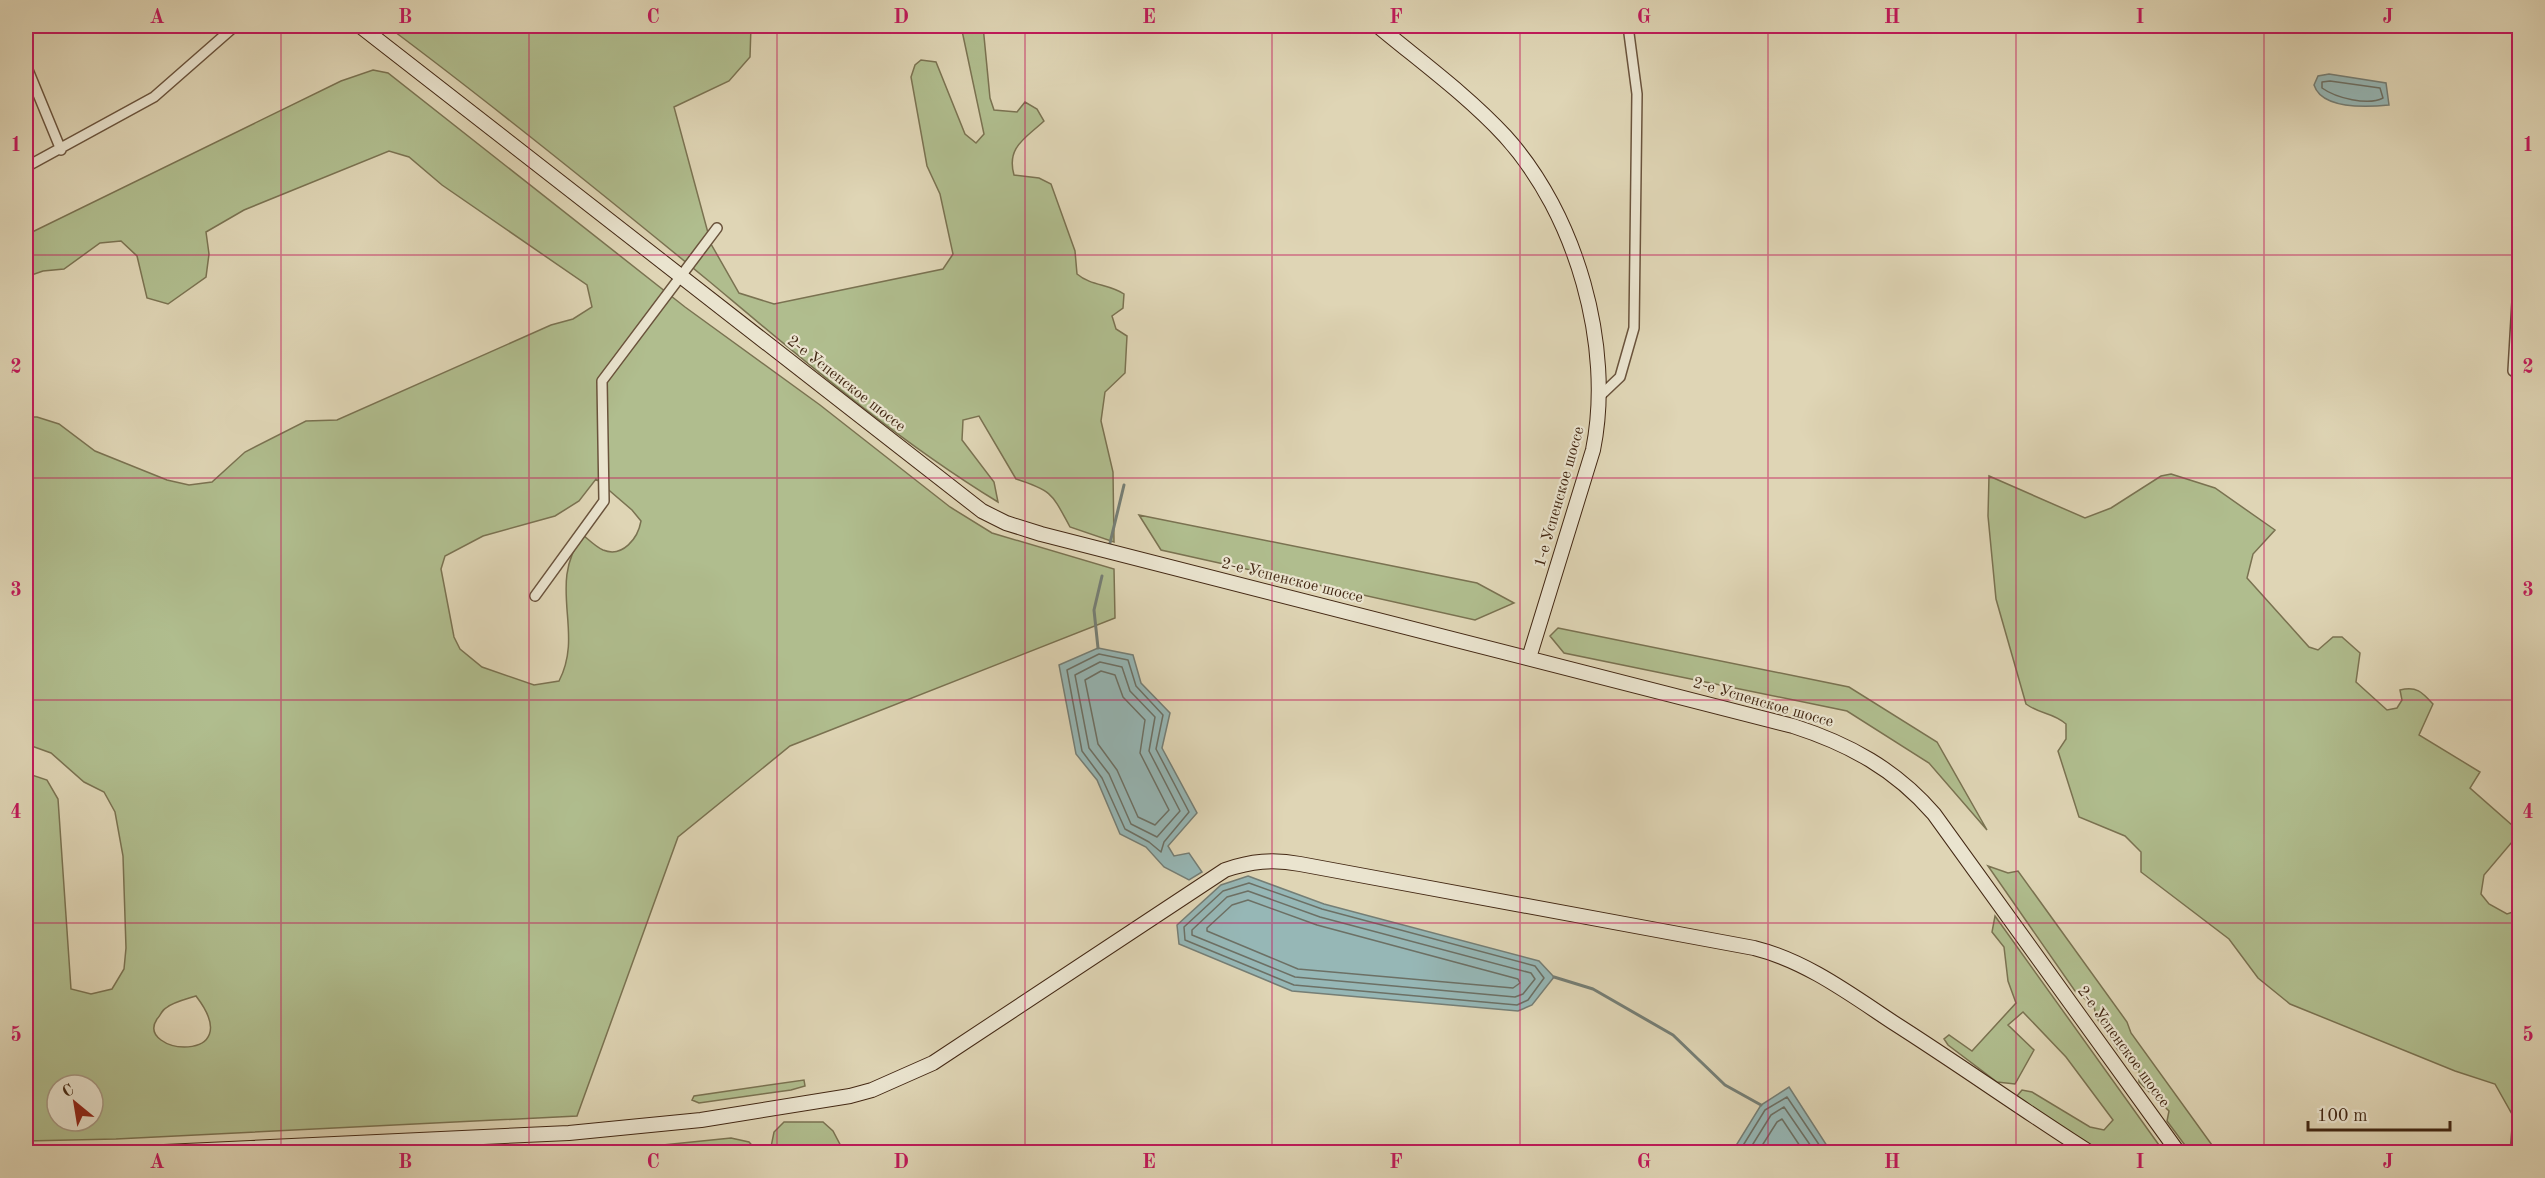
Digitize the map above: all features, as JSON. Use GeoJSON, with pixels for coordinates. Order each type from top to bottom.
{"type":"FeatureCollection","features":[{"type":"Feature","properties":{"kind":"main road","name":"2-е Успенское шоссе"},"geometry":{"type":"LineString","coordinates":[[360,26],[982,511],[1006,523],[1792,726],[1848,746],[1887,769],[1907,785],[1934,814],[2178,1152]]}},
{"type":"Feature","properties":{"kind":"main road","name":"1-е Успенское шоссе"},"geometry":{"type":"LineString","coordinates":[[1378,26],[1460,94],[1503,135],[1531,168],[1552,200],[1575,257],[1586,300],[1600,396],[1593,450],[1529,658]]}},
{"type":"Feature","properties":{"kind":"main road"},"geometry":{"type":"LineString","coordinates":[[164,1152],[569,1133],[701,1120],[850,1096],[909,1076],[953,1051],[1195,888],[1225,870],[1256,861],[1288,862],[1778,954],[1816,973],[1875,1010],[2089,1152]]}},
{"type":"Feature","properties":{"kind":"street"},"geometry":{"type":"LineString","coordinates":[[26,167],[62,150],[154,98],[235,26]]}},
{"type":"Feature","properties":{"kind":"street"},"geometry":{"type":"LineString","coordinates":[[1600,396],[1620,377],[1634,328],[1638,94],[1628,26]]}},
{"type":"Feature","properties":{"kind":"street"},"geometry":{"type":"LineString","coordinates":[[26,65],[62,150]]}},
{"type":"Feature","properties":{"kind":"street"},"geometry":{"type":"LineString","coordinates":[[535,596],[604,501],[602,381],[717,228]]}},
{"type":"Feature","properties":{"kind":"street"},"geometry":{"type":"LineString","coordinates":[[2512,371],[2520,251]]}},
{"type":"Feature","properties":{"kind":"green space"},"geometry":{"type":"Polygon","coordinates":[[[387,26],[751,26],[750,57],[729,81],[674,107],[711,244],[739,293],[774,304],[943,269],[953,254],[940,194],[927,166],[911,77],[915,65],[921,60],[936,62],[965,134],[976,143],[984,134],[961,26],[983,26],[990,98],[994,110],[1017,112],[1025,102],[1037,109],[1044,121],[1024,138],[1015,150],[1012,165],[1014,175],[1039,178],[1051,184],[1075,251],[1077,274],[1088,281],[1124,294],[1123,308],[1112,316],[1116,329],[1127,336],[1125,373],[1105,392],[1101,421],[1113,472],[1114,542],[1070,527],[1050,495],[1038,487],[1016,479],[979,416],[963,420],[962,440],[994,482],[998,502],[922,452],[814,369],[550,152],[387,26]]]}},
{"type":"Feature","properties":{"kind":"green space"},"geometry":{"type":"Polygon","coordinates":[[[373,70],[388,73],[685,307],[820,405],[950,507],[992,533],[1114,569],[1115,618],[790,746],[678,837],[577,1116],[116,1139],[26,1141],[26,773],[47,780],[58,799],[71,989],[91,994],[112,989],[124,969],[126,948],[123,856],[115,812],[104,792],[84,782],[51,753],[26,744],[26,417],[37,417],[59,424],[95,451],[167,480],[189,485],[212,482],[245,452],[306,421],[337,420],[551,325],[573,319],[592,307],[587,285],[442,185],[409,157],[389,151],[244,210],[206,232],[209,254],[206,277],[168,304],[147,298],[137,256],[121,241],[100,243],[64,269],[43,271],[26,277],[26,235],[341,81],[373,70]],[[596,479],[579,501],[555,516],[483,536],[445,556],[441,569],[454,637],[460,649],[482,667],[534,685],[559,681],[566,662],[569,644],[566,590],[567,572],[572,554],[583,535],[603,550],[610,552],[623,549],[637,534],[641,521],[632,510],[596,479]],[[196,996],[172,1004],[162,1012],[157,1019],[154,1031],[161,1040],[173,1046],[188,1047],[201,1043],[209,1034],[209,1019],[196,996]]]}},
{"type":"Feature","properties":{"kind":"green space"},"geometry":{"type":"Polygon","coordinates":[[[2171,474],[2215,488],[2275,530],[2253,554],[2247,578],[2309,647],[2318,650],[2333,637],[2342,637],[2360,653],[2356,682],[2387,710],[2397,708],[2402,700],[2400,690],[2415,690],[2426,696],[2433,704],[2419,735],[2480,772],[2470,788],[2513,826],[2518,835],[2484,875],[2481,894],[2489,904],[2507,914],[2519,910],[2519,1152],[2510,1152],[2513,1116],[2495,1084],[2455,1071],[2290,1004],[2258,978],[2229,939],[2141,872],[2141,852],[2125,836],[2079,817],[2058,751],[2066,739],[2066,724],[2026,704],[1996,599],[1988,516],[1989,476],[2085,518],[2111,508],[2161,476],[2171,474]]]}},
{"type":"Feature","properties":{"kind":"green space"},"geometry":{"type":"Polygon","coordinates":[[[1139,515],[1477,583],[1514,603],[1475,620],[1161,550],[1139,515]]]}},
{"type":"Feature","properties":{"kind":"green space"},"geometry":{"type":"Polygon","coordinates":[[[1558,628],[1849,687],[1937,742],[1987,830],[1929,763],[1847,711],[1564,653],[1550,636],[1558,628]]]}},
{"type":"Feature","properties":{"kind":"green space"},"geometry":{"type":"Polygon","coordinates":[[[1988,866],[2008,873],[2018,871],[2217,1152],[2190,1152],[2167,1121],[2169,1111],[2139,1082],[2139,1068],[2118,1050],[2096,1017],[2094,1006],[2075,991],[1988,866]]]}},
{"type":"Feature","properties":{"kind":"green space"},"geometry":{"type":"Polygon","coordinates":[[[1995,916],[2164,1152],[2101,1152],[2037,1112],[2017,1096],[2022,1090],[2032,1092],[2090,1127],[2104,1130],[2113,1120],[2066,1057],[2023,1012],[2008,1025],[2034,1050],[2015,1084],[1997,1082],[1948,1045],[1944,1039],[1949,1035],[1972,1051],[2016,1003],[2008,981],[2004,947],[1992,932],[1995,916]]]}},
{"type":"Feature","properties":{"kind":"green space"},"geometry":{"type":"Polygon","coordinates":[[[804,1080],[805,1086],[791,1090],[699,1103],[692,1100],[694,1096],[804,1080]]]}},
{"type":"Feature","properties":{"kind":"green space"},"geometry":{"type":"Polygon","coordinates":[[[784,1122],[823,1122],[833,1131],[844,1152],[758,1152],[771,1147],[774,1132],[784,1122]]]}},
{"type":"Feature","properties":{"kind":"green space"},"geometry":{"type":"Polygon","coordinates":[[[731,1138],[749,1142],[758,1152],[594,1152],[731,1138]]]}},
{"type":"Feature","properties":{"kind":"water"},"geometry":{"type":"Polygon","coordinates":[[[2329,74],[2386,83],[2389,105],[2347,105],[2326,99],[2314,85],[2318,76],[2329,74]]]}},
{"type":"Feature","properties":{"kind":"water"},"geometry":{"type":"Polygon","coordinates":[[[1098,648],[1133,655],[1141,683],[1170,713],[1162,748],[1197,813],[1168,846],[1174,856],[1189,853],[1202,872],[1189,880],[1164,867],[1146,847],[1120,834],[1097,780],[1076,754],[1059,665],[1098,648]]]}},
{"type":"Feature","properties":{"kind":"water"},"geometry":{"type":"Polygon","coordinates":[[[1248,876],[1324,904],[1539,961],[1554,977],[1532,1005],[1518,1011],[1292,991],[1179,944],[1177,925],[1221,885],[1248,876]]]}},
{"type":"Feature","properties":{"kind":"water"},"geometry":{"type":"Polygon","coordinates":[[[1789,1087],[1831,1152],[1732,1152],[1761,1105],[1789,1087]]]}},
{"type":"Feature","properties":{"kind":"waterway"},"geometry":{"type":"LineString","coordinates":[[1110,543],[1124,485]]}},
{"type":"Feature","properties":{"kind":"waterway"},"geometry":{"type":"LineString","coordinates":[[1098,648],[1094,610],[1102,576]]}},
{"type":"Feature","properties":{"kind":"waterway"},"geometry":{"type":"LineString","coordinates":[[1554,977],[1593,989],[1673,1035],[1725,1085],[1761,1105]]}}]}
